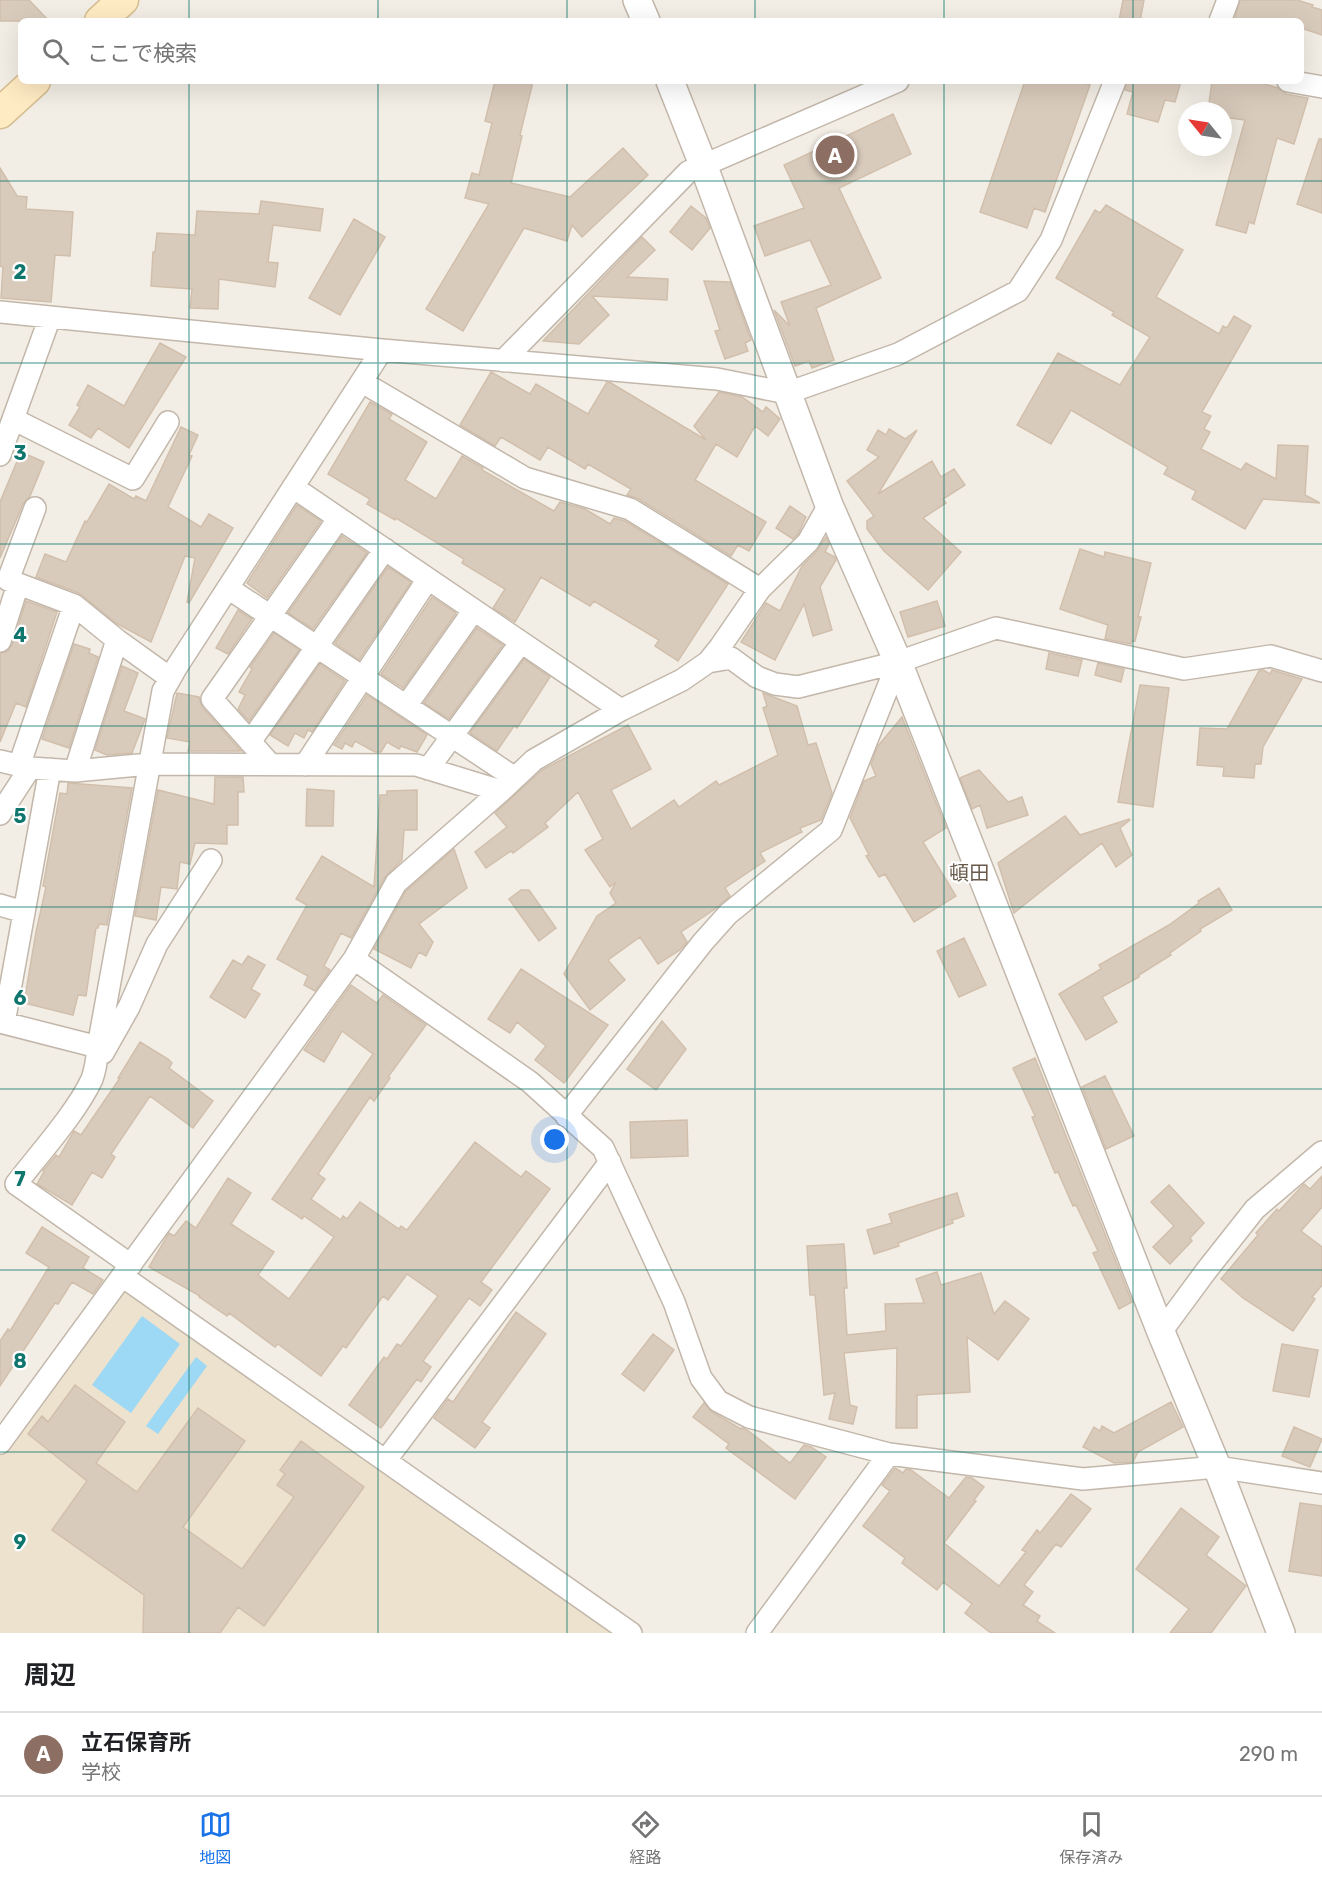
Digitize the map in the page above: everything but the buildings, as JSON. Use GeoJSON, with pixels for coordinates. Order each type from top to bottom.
{"type":"FeatureCollection","features":[{"type":"Feature","properties":{"kind":"main road"},"geometry":{"type":"LineString","coordinates":[[103,18],[123,0]]}},
{"type":"Feature","properties":{"kind":"main road"},"geometry":{"type":"LineString","coordinates":[[0,113],[32,84]]}},
{"type":"Feature","properties":{"kind":"street"},"geometry":{"type":"LineString","coordinates":[[638,0],[645,18]]}},
{"type":"Feature","properties":{"kind":"street"},"geometry":{"type":"LineString","coordinates":[[1221,18],[1228,0]]}},
{"type":"Feature","properties":{"kind":"street"},"geometry":{"type":"LineString","coordinates":[[671,84],[830,505],[898,663],[1281,1633]]}},
{"type":"Feature","properties":{"kind":"street"},"geometry":{"type":"LineString","coordinates":[[503,361],[688,172],[891,84]]}},
{"type":"Feature","properties":{"kind":"street"},"geometry":{"type":"LineString","coordinates":[[0,312],[382,350],[717,379],[787,393],[898,354],[1018,291],[1051,240],[1114,84]]}},
{"type":"Feature","properties":{"kind":"street"},"geometry":{"type":"LineString","coordinates":[[1304,84],[1322,87]]}},
{"type":"Feature","properties":{"kind":"street"},"geometry":{"type":"LineString","coordinates":[[0,456],[50,317]]}},
{"type":"Feature","properties":{"kind":"street"},"geometry":{"type":"LineString","coordinates":[[382,350],[163,691],[91,1080],[76,1106],[16,1184],[127,1270],[386,1460],[630,1633]]}},
{"type":"Feature","properties":{"kind":"street"},"geometry":{"type":"LineString","coordinates":[[362,382],[525,478],[630,508],[760,589]]}},
{"type":"Feature","properties":{"kind":"street"},"geometry":{"type":"LineString","coordinates":[[13,419],[132,479],[168,422]]}},
{"type":"Feature","properties":{"kind":"street"},"geometry":{"type":"LineString","coordinates":[[293,487],[621,710]]}},
{"type":"Feature","properties":{"kind":"street"},"geometry":{"type":"LineString","coordinates":[[0,1443],[354,959],[396,883],[508,785],[534,759],[621,710],[682,680],[708,662],[760,589],[808,542],[830,505]]}},
{"type":"Feature","properties":{"kind":"street"},"geometry":{"type":"LineString","coordinates":[[35,508],[8,580],[74,606],[170,678]]}},
{"type":"Feature","properties":{"kind":"street"},"geometry":{"type":"LineString","coordinates":[[270,764],[212,699],[339,518]]}},
{"type":"Feature","properties":{"kind":"street"},"geometry":{"type":"LineString","coordinates":[[250,742],[385,549]]}},
{"type":"Feature","properties":{"kind":"street"},"geometry":{"type":"LineString","coordinates":[[304,765],[428,579]]}},
{"type":"Feature","properties":{"kind":"street"},"geometry":{"type":"LineString","coordinates":[[0,641],[18,584]]}},
{"type":"Feature","properties":{"kind":"street"},"geometry":{"type":"LineString","coordinates":[[228,588],[452,736],[508,785]]}},
{"type":"Feature","properties":{"kind":"street"},"geometry":{"type":"LineString","coordinates":[[0,814],[25,766],[74,606]]}},
{"type":"Feature","properties":{"kind":"street"},"geometry":{"type":"LineString","coordinates":[[406,706],[474,610]]}},
{"type":"Feature","properties":{"kind":"street"},"geometry":{"type":"LineString","coordinates":[[708,662],[731,657],[758,677],[775,684],[798,687],[898,663],[996,628],[1184,669],[1271,656],[1322,671]]}},
{"type":"Feature","properties":{"kind":"street"},"geometry":{"type":"LineString","coordinates":[[75,771],[117,640]]}},
{"type":"Feature","properties":{"kind":"street"},"geometry":{"type":"LineString","coordinates":[[428,769],[520,642]]}},
{"type":"Feature","properties":{"kind":"street"},"geometry":{"type":"LineString","coordinates":[[566,1116],[703,942],[728,914],[831,830],[898,663]]}},
{"type":"Feature","properties":{"kind":"street"},"geometry":{"type":"LineString","coordinates":[[25,766],[75,771],[149,764],[416,765],[508,785]]}},
{"type":"Feature","properties":{"kind":"street"},"geometry":{"type":"LineString","coordinates":[[25,766],[24,912],[2,1022],[97,1057]]}},
{"type":"Feature","properties":{"kind":"street"},"geometry":{"type":"LineString","coordinates":[[97,1057],[129,1007],[157,944],[211,860]]}},
{"type":"Feature","properties":{"kind":"street"},"geometry":{"type":"LineString","coordinates":[[0,905],[24,912]]}},
{"type":"Feature","properties":{"kind":"street"},"geometry":{"type":"LineString","coordinates":[[354,959],[530,1082],[603,1148],[674,1302],[701,1378],[718,1401],[749,1417],[889,1454],[1083,1479],[1217,1467],[1322,1483]]}},
{"type":"Feature","properties":{"kind":"street"},"geometry":{"type":"LineString","coordinates":[[1161,1332],[1255,1209],[1322,1152]]}},
{"type":"Feature","properties":{"kind":"street"},"geometry":{"type":"LineString","coordinates":[[386,1460],[609,1162]]}},
{"type":"Feature","properties":{"kind":"street"},"geometry":{"type":"LineString","coordinates":[[757,1633],[889,1454]]}},
{"type":"Feature","properties":{"kind":"shaded area"},"geometry":{"type":"Polygon","coordinates":[[[124,1280],[621,1633],[0,1633],[0,1452],[124,1280]]]}},
{"type":"Feature","properties":{"kind":"water"},"geometry":{"type":"Polygon","coordinates":[[[142,1316],[180,1344],[131,1413],[92,1385],[142,1316]]]}},
{"type":"Feature","properties":{"kind":"water"},"geometry":{"type":"Polygon","coordinates":[[[196,1357],[207,1366],[158,1434],[146,1426],[196,1357]]]}},
{"type":"Feature","properties":{"kind":"place","name":"立石保育所"},"geometry":{"type":"Point","coordinates":[835,155]}},
{"type":"Feature","properties":{"kind":"district","name":"頓田"},"geometry":{"type":"Point","coordinates":[969,873]}}]}
